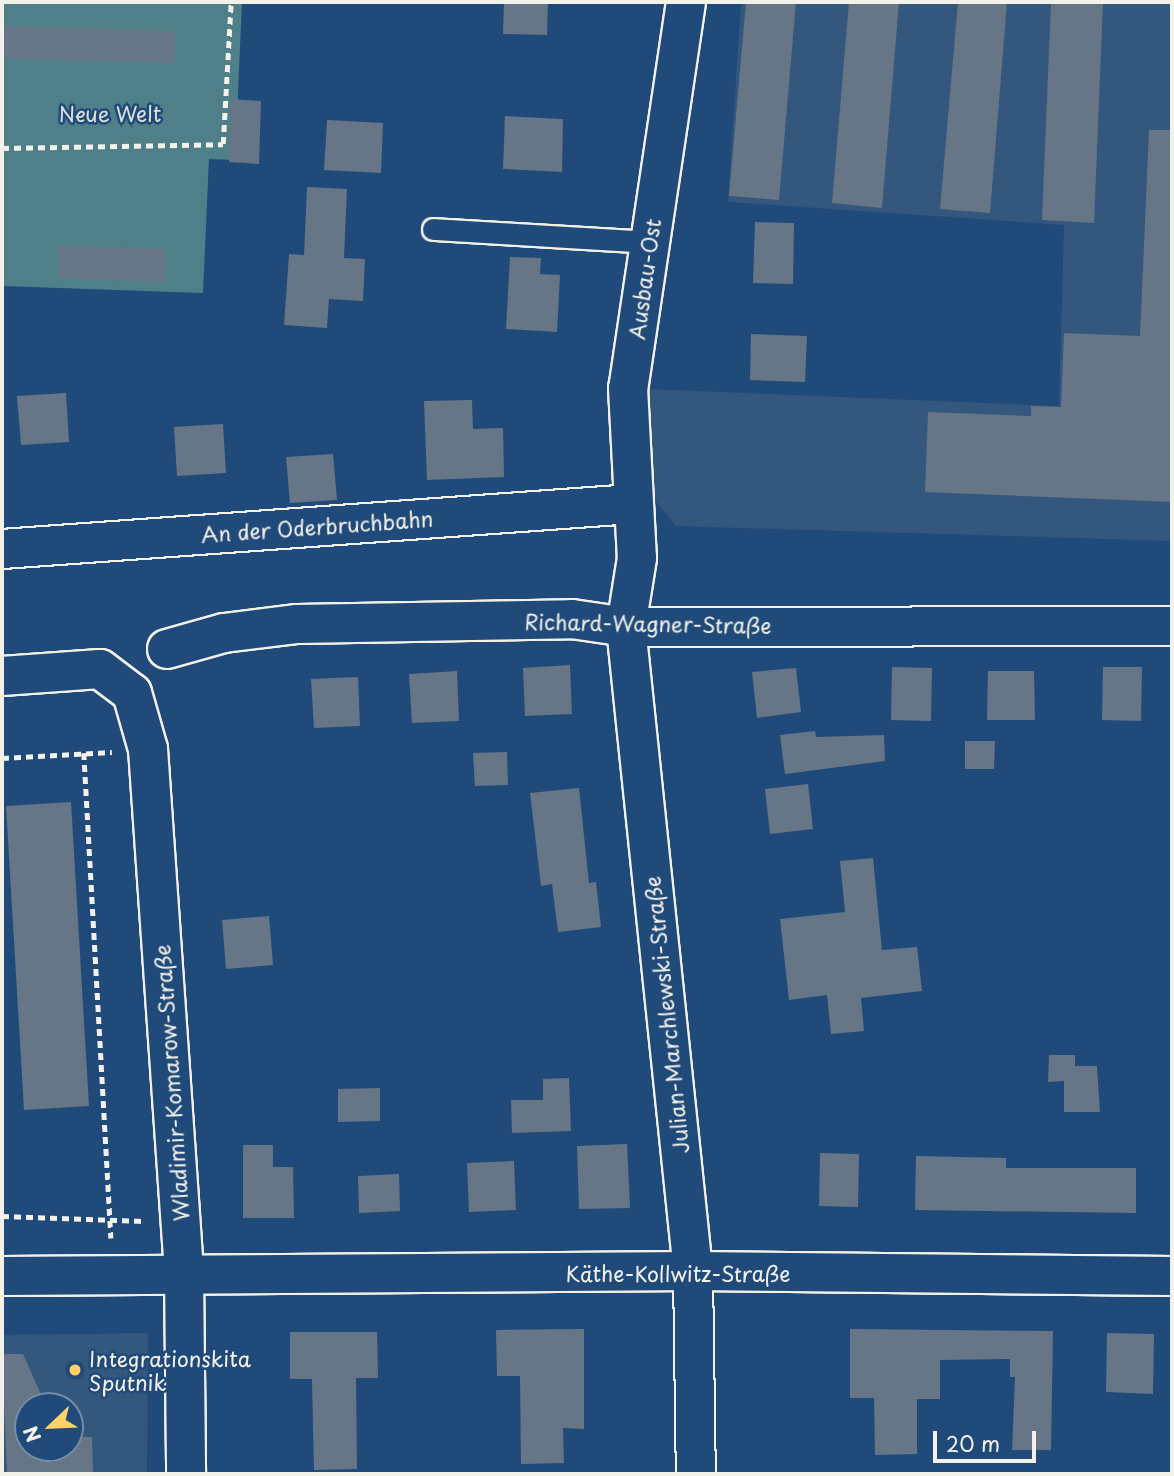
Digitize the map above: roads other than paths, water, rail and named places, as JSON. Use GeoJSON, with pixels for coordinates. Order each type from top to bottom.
{"type":"FeatureCollection","features":[{"type":"Feature","properties":{"kind":"street","name":"Ausbau-Ost"},"geometry":{"type":"LineString","coordinates":[[637,558],[628,388],[686,2]]}},
{"type":"Feature","properties":{"kind":"street","name":"An der Oderbruchbahn"},"geometry":{"type":"LineString","coordinates":[[2,549],[633,504]]}},
{"type":"Feature","properties":{"kind":"street","name":"Julian-Marchlewski-Straße"},"geometry":{"type":"LineString","coordinates":[[637,558],[626,627],[693,1271],[696,1474]]}},
{"type":"Feature","properties":{"kind":"street","name":"Richard-Wagner-Straße"},"geometry":{"type":"LineString","coordinates":[[167,649],[224,633],[297,624],[572,619],[626,627],[1172,626]]}},
{"type":"Feature","properties":{"kind":"street","name":"Wladimir-Komarow-Straße"},"geometry":{"type":"LineString","coordinates":[[2,676],[100,669],[132,693],[148,750],[184,1272],[186,1474]]}},
{"type":"Feature","properties":{"kind":"street","name":"Käthe-Kollwitz-Straße"},"geometry":{"type":"LineString","coordinates":[[2,1276],[184,1272],[693,1271],[1172,1276]]}},
{"type":"Feature","properties":{"kind":"lane"},"geometry":{"type":"LineString","coordinates":[[433,229],[649,242]]}},
{"type":"Feature","properties":{"kind":"place","name":"Integrationskita Sputnik"},"geometry":{"type":"Point","coordinates":[75,1370]}},
{"type":"Feature","properties":{"kind":"park label","name":"Neue Welt"},"geometry":{"type":"Point","coordinates":[110,113]}}]}
